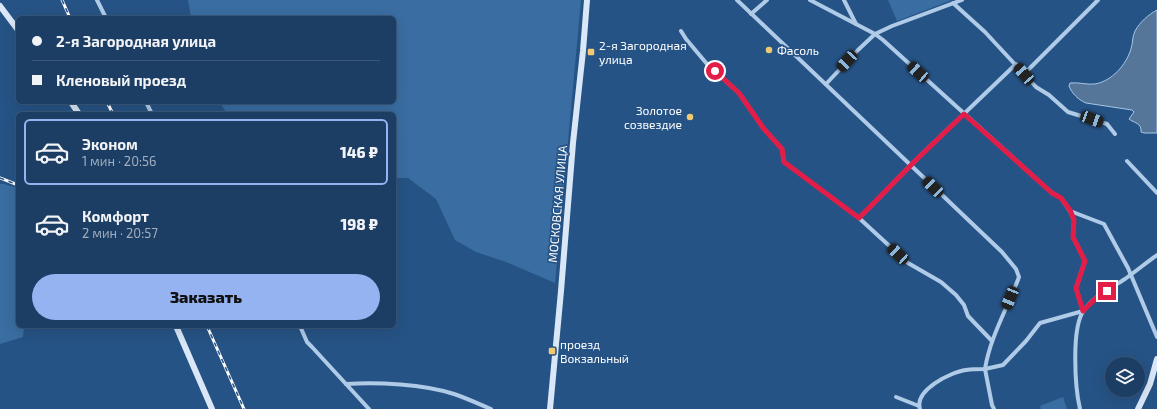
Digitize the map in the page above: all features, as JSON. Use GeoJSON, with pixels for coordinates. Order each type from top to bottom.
{"type":"FeatureCollection","features":[{"type":"Feature","properties":{"kind":"main road","name":"МОСКОВСКАЯ УЛИЦА"},"geometry":{"type":"LineString","coordinates":[[550,409],[587,0]]}},
{"type":"Feature","properties":{"kind":"main road"},"geometry":{"type":"LineString","coordinates":[[0,6],[16,27]]}},
{"type":"Feature","properties":{"kind":"main road"},"geometry":{"type":"LineString","coordinates":[[177,328],[212,409]]}},
{"type":"Feature","properties":{"kind":"main road"},"geometry":{"type":"LineString","coordinates":[[1138,409],[1150,384],[1157,360]]}},
{"type":"Feature","properties":{"kind":"street"},"geometry":{"type":"LineString","coordinates":[[97,0],[105,16]]}},
{"type":"Feature","properties":{"kind":"street"},"geometry":{"type":"LineString","coordinates":[[736,0],[1002,252],[1016,269],[1019,277],[992,341],[987,357],[986,369],[994,409]]}},
{"type":"Feature","properties":{"kind":"street"},"geometry":{"type":"LineString","coordinates":[[751,14],[767,0]]}},
{"type":"Feature","properties":{"kind":"street"},"geometry":{"type":"LineString","coordinates":[[810,0],[875,34],[883,40],[1052,193],[1061,198],[1070,210],[1074,220],[1073,237],[1085,261],[1076,288],[1083,311]]}},
{"type":"Feature","properties":{"kind":"street"},"geometry":{"type":"LineString","coordinates":[[844,0],[856,24]]}},
{"type":"Feature","properties":{"kind":"street"},"geometry":{"type":"LineString","coordinates":[[826,84],[875,34],[892,26],[962,0]]}},
{"type":"Feature","properties":{"kind":"street"},"geometry":{"type":"LineString","coordinates":[[1024,74],[1098,0]]}},
{"type":"Feature","properties":{"kind":"street"},"geometry":{"type":"LineString","coordinates":[[953,3],[985,32],[1036,87],[1049,95],[1068,112],[1107,124],[1115,134]]}},
{"type":"Feature","properties":{"kind":"street"},"geometry":{"type":"LineString","coordinates":[[681,31],[707,64],[739,93],[764,129],[782,149],[784,162],[859,218],[908,263],[941,282],[956,295],[964,305],[968,316],[992,341]]}},
{"type":"Feature","properties":{"kind":"street"},"geometry":{"type":"LineString","coordinates":[[859,218],[911,165],[1016,64]]}},
{"type":"Feature","properties":{"kind":"street"},"geometry":{"type":"LineString","coordinates":[[1127,161],[1157,193]]}},
{"type":"Feature","properties":{"kind":"street"},"geometry":{"type":"LineString","coordinates":[[1070,210],[1104,224],[1131,275],[1157,337]]}},
{"type":"Feature","properties":{"kind":"street"},"geometry":{"type":"LineString","coordinates":[[1080,409],[1076,379],[1076,342],[1079,322],[1083,311],[1095,299],[1131,275],[1157,255]]}},
{"type":"Feature","properties":{"kind":"street"},"geometry":{"type":"LineString","coordinates":[[896,397],[919,408],[920,399],[926,390],[947,377],[965,370],[986,369],[1003,365],[1026,341],[1040,323],[1083,311]]}},
{"type":"Feature","properties":{"kind":"street"},"geometry":{"type":"LineString","coordinates":[[301,328],[307,342],[368,409]]}},
{"type":"Feature","properties":{"kind":"street"},"geometry":{"type":"LineString","coordinates":[[346,384],[361,383],[425,388],[453,394],[491,409]]}},
{"type":"Feature","properties":{"kind":"shaded area"},"geometry":{"type":"Polygon","coordinates":[[[188,0],[581,0],[555,283],[506,262],[476,252],[455,240],[436,199],[408,178],[396,178],[396,112],[226,112],[221,104],[396,104],[396,16],[191,16],[188,0]]]}},
{"type":"Feature","properties":{"kind":"shaded area"},"geometry":{"type":"Polygon","coordinates":[[[888,0],[952,0],[897,21],[888,0]]]}},
{"type":"Feature","properties":{"kind":"shaded area"},"geometry":{"type":"Polygon","coordinates":[[[1157,10],[1157,133],[1144,133],[1141,132],[1139,125],[1129,119],[1134,112],[1132,110],[1086,103],[1072,92],[1069,86],[1070,83],[1095,84],[1107,80],[1113,76],[1126,61],[1129,55],[1134,33],[1137,28],[1144,19],[1157,10]]]}},
{"type":"Feature","properties":{"kind":"shaded area"},"geometry":{"type":"Polygon","coordinates":[[[0,184],[4,184],[16,187],[16,328],[24,328],[23,337],[0,344],[0,184]]]}},
{"type":"Feature","properties":{"kind":"shaded area"},"geometry":{"type":"Polygon","coordinates":[[[1063,397],[1067,409],[1041,409],[1040,406],[1063,397]]]}},
{"type":"Feature","properties":{"kind":"railway"},"geometry":{"type":"LineString","coordinates":[[62,0],[69,16]]}},
{"type":"Feature","properties":{"kind":"railway"},"geometry":{"type":"LineString","coordinates":[[108,104],[112,112]]}},
{"type":"Feature","properties":{"kind":"railway"},"geometry":{"type":"LineString","coordinates":[[0,178],[16,184]]}},
{"type":"Feature","properties":{"kind":"railway"},"geometry":{"type":"LineString","coordinates":[[208,328],[244,409]]}},
{"type":"Feature","properties":{"kind":"place","name":"Фасоль"},"geometry":{"type":"Point","coordinates":[769,50]}},
{"type":"Feature","properties":{"kind":"place","name":"2-я Загородная улица"},"geometry":{"type":"Point","coordinates":[591,52]}},
{"type":"Feature","properties":{"kind":"place","name":"Золотое созвездие"},"geometry":{"type":"Point","coordinates":[690,117]}},
{"type":"Feature","properties":{"kind":"place","name":"проезд Вокзальный"},"geometry":{"type":"Point","coordinates":[552,351]}},
{"type":"Feature","properties":{"kind":"route"},"geometry":{"type":"LineString","coordinates":[[715,71],[739,93],[764,129],[782,149],[782,158],[784,162],[859,218],[964,114],[1052,193],[1061,198],[1064,205],[1070,210],[1074,220],[1073,237],[1085,261],[1076,288],[1083,311],[1095,299],[1107,291]]}}]}
